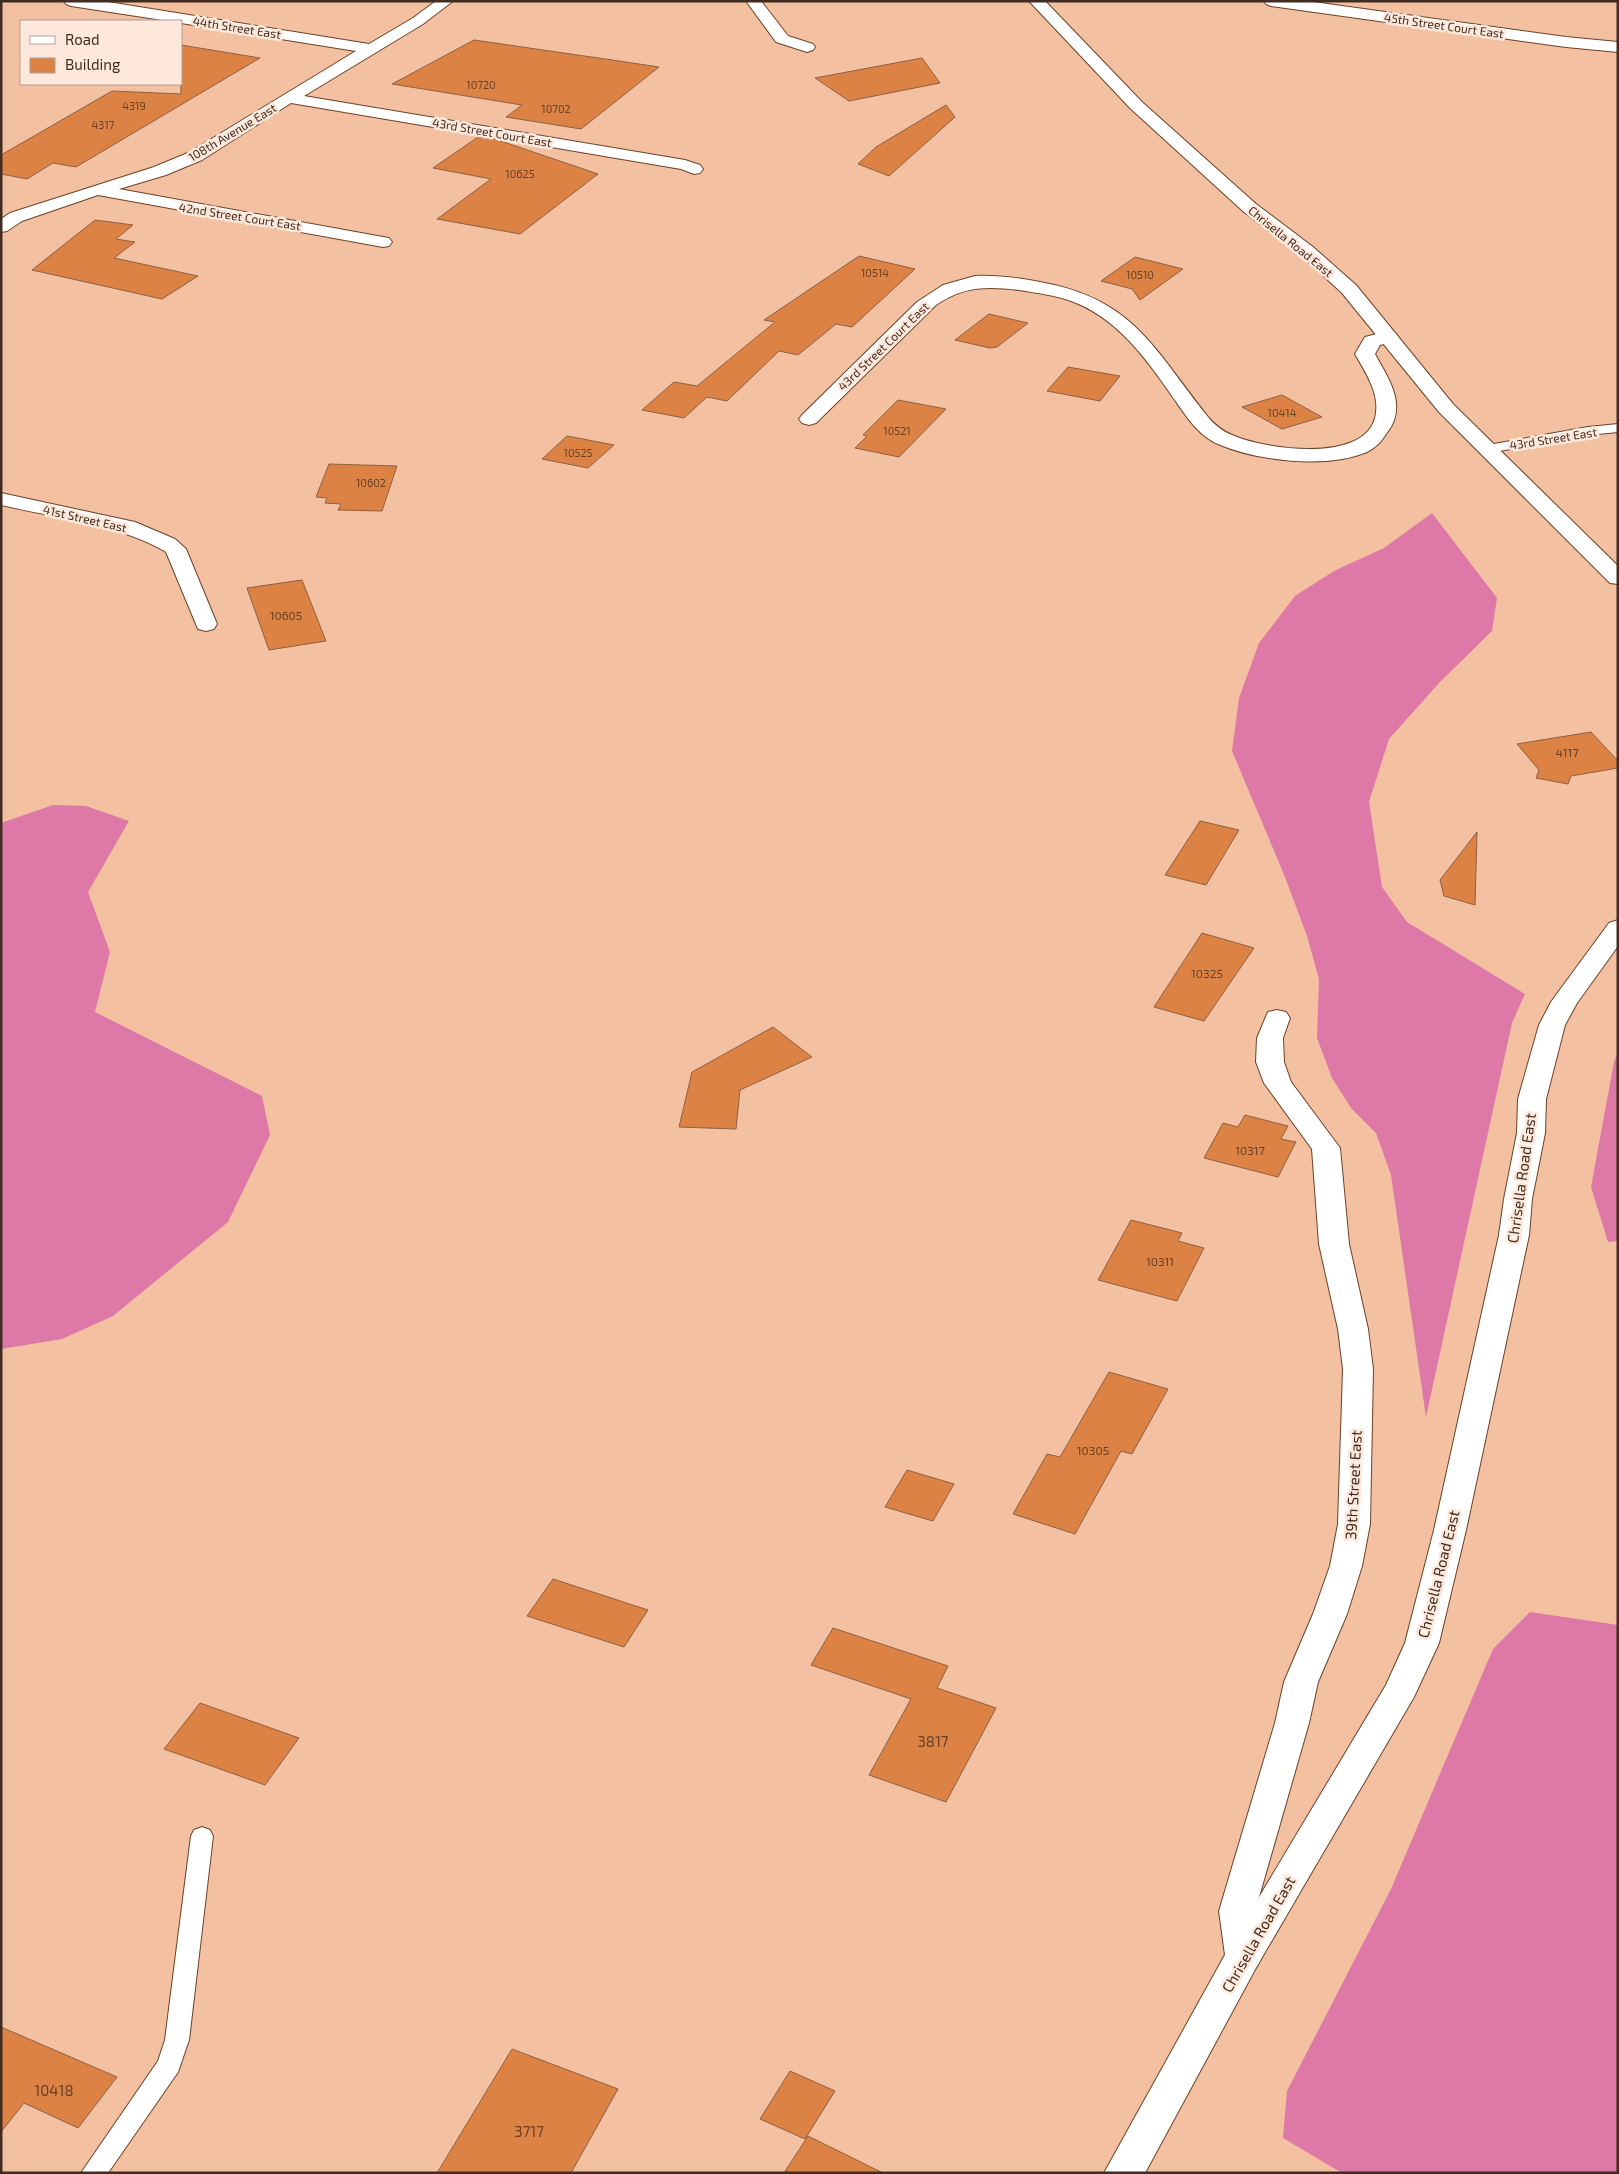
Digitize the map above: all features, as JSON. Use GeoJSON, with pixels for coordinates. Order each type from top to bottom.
{"type":"FeatureCollection","features":[{"type":"Feature","properties":{"kind":"street","name":"44th Street East"},"geometry":{"type":"LineString","coordinates":[[71,1],[373,49]]}},
{"type":"Feature","properties":{"kind":"street","name":"108th Avenue East"},"geometry":{"type":"LineString","coordinates":[[1,227],[16,217],[97,190],[160,172],[196,156],[288,98],[373,49],[442,6],[446,1]]}},
{"type":"Feature","properties":{"kind":"street"},"geometry":{"type":"LineString","coordinates":[[753,1],[782,39],[807,47]]}},
{"type":"Feature","properties":{"kind":"street","name":"Chrisella Road East"},"geometry":{"type":"LineString","coordinates":[[1036,1],[1136,105],[1250,208],[1307,251],[1349,289],[1446,408],[1618,578]]}},
{"type":"Feature","properties":{"kind":"street","name":"45th Street Court East"},"geometry":{"type":"LineString","coordinates":[[1270,1],[1566,42],[1618,47]]}},
{"type":"Feature","properties":{"kind":"street","name":"43rd Street Court East"},"geometry":{"type":"LineString","coordinates":[[288,98],[685,165],[694,169]]}},
{"type":"Feature","properties":{"kind":"street","name":"42nd Street Court East"},"geometry":{"type":"LineString","coordinates":[[97,190],[383,242]]}},
{"type":"Feature","properties":{"kind":"street","name":"43rd Street Court East"},"geometry":{"type":"LineString","coordinates":[[809,419],[920,310],[942,293],[974,283],[991,282],[1021,285],[1083,299],[1112,316],[1135,337],[1152,355],[1210,432],[1233,444],[1273,452],[1334,454],[1362,447],[1374,435],[1384,422],[1387,409],[1383,389],[1365,354],[1372,341],[1388,337]]}},
{"type":"Feature","properties":{"kind":"street","name":"41st Street East"},"geometry":{"type":"LineString","coordinates":[[1,499],[127,527],[175,549],[206,624]]}},
{"type":"Feature","properties":{"kind":"street","name":"Chrisella Road East"},"geometry":{"type":"LineString","coordinates":[[1124,2173],[1244,1955],[1402,1688],[1422,1643],[1450,1530],[1512,1244],[1518,1199],[1531,1133],[1532,1099],[1552,1025],[1569,994],[1618,928]]}},
{"type":"Feature","properties":{"kind":"street","name":"39th Street East"},"geometry":{"type":"LineString","coordinates":[[1244,1955],[1237,1911],[1292,1723],[1301,1682],[1330,1614],[1346,1566],[1354,1524],[1358,1369],[1353,1329],[1334,1244],[1326,1148],[1315,1130],[1294,1106],[1278,1083],[1270,1062],[1270,1038],[1278,1018]]}},
{"type":"Feature","properties":{"kind":"lane","name":"43rd Street East"},"geometry":{"type":"LineString","coordinates":[[1488,448],[1588,431],[1618,428]]}},
{"type":"Feature","properties":{"kind":"lane"},"geometry":{"type":"LineString","coordinates":[[94,2173],[168,2066],[174,2048],[178,2030],[202,1836]]}},
{"type":"Feature","properties":{"kind":"shaded area"},"geometry":{"type":"Polygon","coordinates":[[[1432,513],[1497,598],[1492,631],[1440,682],[1389,739],[1369,802],[1382,887],[1407,922],[1525,994],[1512,1023],[1426,1417],[1391,1175],[1376,1133],[1351,1108],[1332,1078],[1317,1038],[1319,979],[1307,936],[1285,877],[1232,751],[1239,698],[1259,643],[1295,596],[1334,571],[1384,548],[1432,513]]]}},
{"type":"Feature","properties":{"kind":"shaded area"},"geometry":{"type":"Polygon","coordinates":[[[53,805],[86,806],[129,821],[88,892],[110,952],[95,1012],[262,1096],[270,1135],[228,1222],[113,1316],[62,1339],[1,1349],[1,823],[53,805]]]}},
{"type":"Feature","properties":{"kind":"shaded area"},"geometry":{"type":"Polygon","coordinates":[[[1618,1052],[1618,1241],[1608,1242],[1591,1187],[1614,1062],[1618,1052]]]}},
{"type":"Feature","properties":{"kind":"shaded area"},"geometry":{"type":"Polygon","coordinates":[[[1530,1612],[1618,1625],[1618,2173],[1342,2173],[1283,2138],[1287,2091],[1391,1889],[1493,1649],[1530,1612]]]}},
{"type":"Feature","properties":{"kind":"building"},"geometry":{"type":"Polygon","coordinates":[[[474,40],[659,67],[581,129],[506,117],[522,105],[392,84],[474,40]]]}},
{"type":"Feature","properties":{"kind":"building"},"geometry":{"type":"Polygon","coordinates":[[[182,45],[260,58],[76,167],[53,163],[27,179],[1,174],[1,155],[112,91],[181,94],[182,45]]]}},
{"type":"Feature","properties":{"kind":"building"},"geometry":{"type":"Polygon","coordinates":[[[922,58],[940,83],[849,101],[815,78],[922,58]]]}},
{"type":"Feature","properties":{"kind":"building"},"geometry":{"type":"Polygon","coordinates":[[[946,105],[955,117],[889,176],[858,164],[876,147],[946,105]]]}},
{"type":"Feature","properties":{"kind":"building"},"geometry":{"type":"Polygon","coordinates":[[[478,137],[495,139],[598,174],[520,234],[437,219],[491,179],[433,168],[478,137]]]}},
{"type":"Feature","properties":{"kind":"building"},"geometry":{"type":"Polygon","coordinates":[[[95,220],[133,225],[116,239],[135,242],[114,258],[198,276],[162,299],[32,270],[95,220]]]}},
{"type":"Feature","properties":{"kind":"building"},"geometry":{"type":"Polygon","coordinates":[[[859,256],[915,269],[852,327],[836,324],[798,355],[779,351],[727,401],[707,397],[684,418],[642,410],[674,382],[697,386],[775,322],[764,320],[859,256]]]}},
{"type":"Feature","properties":{"kind":"building"},"geometry":{"type":"Polygon","coordinates":[[[1135,257],[1183,269],[1140,300],[1132,289],[1101,281],[1135,257]]]}},
{"type":"Feature","properties":{"kind":"building"},"geometry":{"type":"Polygon","coordinates":[[[989,314],[1028,323],[997,347],[990,348],[955,340],[989,314]]]}},
{"type":"Feature","properties":{"kind":"building"},"geometry":{"type":"Polygon","coordinates":[[[1068,367],[1120,376],[1100,401],[1047,391],[1068,367]]]}},
{"type":"Feature","properties":{"kind":"building"},"geometry":{"type":"Polygon","coordinates":[[[1282,395],[1322,417],[1282,429],[1242,407],[1282,395]]]}},
{"type":"Feature","properties":{"kind":"building"},"geometry":{"type":"Polygon","coordinates":[[[898,400],[946,409],[899,457],[855,448],[867,436],[863,435],[898,400]]]}},
{"type":"Feature","properties":{"kind":"building"},"geometry":{"type":"Polygon","coordinates":[[[567,436],[614,445],[588,468],[542,459],[567,436]]]}},
{"type":"Feature","properties":{"kind":"building"},"geometry":{"type":"Polygon","coordinates":[[[329,464],[397,466],[382,511],[338,510],[341,504],[325,503],[327,498],[316,497],[329,464]]]}},
{"type":"Feature","properties":{"kind":"building"},"geometry":{"type":"Polygon","coordinates":[[[302,580],[326,641],[269,650],[247,588],[302,580]]]}},
{"type":"Feature","properties":{"kind":"building"},"geometry":{"type":"Polygon","coordinates":[[[1591,732],[1618,761],[1618,768],[1571,776],[1568,784],[1536,778],[1539,770],[1517,744],[1591,732]]]}},
{"type":"Feature","properties":{"kind":"building"},"geometry":{"type":"Polygon","coordinates":[[[1200,821],[1239,830],[1206,885],[1165,875],[1200,821]]]}},
{"type":"Feature","properties":{"kind":"building"},"geometry":{"type":"Polygon","coordinates":[[[1477,832],[1475,905],[1444,896],[1440,880],[1477,832]]]}},
{"type":"Feature","properties":{"kind":"building"},"geometry":{"type":"Polygon","coordinates":[[[1202,933],[1254,948],[1204,1021],[1154,1007],[1202,933]]]}},
{"type":"Feature","properties":{"kind":"building"},"geometry":{"type":"Polygon","coordinates":[[[773,1027],[812,1057],[740,1090],[736,1129],[679,1127],[692,1072],[773,1027]]]}},
{"type":"Feature","properties":{"kind":"building"},"geometry":{"type":"Polygon","coordinates":[[[1245,1115],[1288,1126],[1281,1139],[1296,1142],[1278,1177],[1204,1158],[1223,1123],[1238,1127],[1245,1115]]]}},
{"type":"Feature","properties":{"kind":"building"},"geometry":{"type":"Polygon","coordinates":[[[1131,1220],[1182,1233],[1178,1241],[1204,1248],[1177,1301],[1098,1280],[1131,1220]]]}},
{"type":"Feature","properties":{"kind":"building"},"geometry":{"type":"Polygon","coordinates":[[[1109,1372],[1168,1389],[1132,1454],[1121,1451],[1075,1534],[1013,1514],[1047,1454],[1060,1457],[1109,1372]]]}},
{"type":"Feature","properties":{"kind":"building"},"geometry":{"type":"Polygon","coordinates":[[[907,1470],[954,1484],[933,1521],[885,1507],[907,1470]]]}},
{"type":"Feature","properties":{"kind":"building"},"geometry":{"type":"Polygon","coordinates":[[[553,1579],[648,1610],[624,1647],[527,1616],[553,1579]]]}},
{"type":"Feature","properties":{"kind":"building"},"geometry":{"type":"Polygon","coordinates":[[[833,1628],[948,1666],[937,1688],[996,1708],[946,1802],[869,1775],[911,1699],[811,1665],[833,1628]]]}},
{"type":"Feature","properties":{"kind":"building"},"geometry":{"type":"Polygon","coordinates":[[[200,1703],[299,1738],[265,1785],[164,1749],[200,1703]]]}},
{"type":"Feature","properties":{"kind":"building"},"geometry":{"type":"Polygon","coordinates":[[[1,2027],[117,2077],[78,2128],[24,2103],[1,2132],[1,2027]]]}},
{"type":"Feature","properties":{"kind":"building"},"geometry":{"type":"Polygon","coordinates":[[[512,2049],[618,2089],[571,2173],[437,2173],[512,2049]]]}},
{"type":"Feature","properties":{"kind":"building"},"geometry":{"type":"Polygon","coordinates":[[[790,2071],[835,2091],[805,2139],[760,2119],[790,2071]]]}},
{"type":"Feature","properties":{"kind":"building"},"geometry":{"type":"Polygon","coordinates":[[[808,2136],[883,2173],[784,2173],[808,2136]]]}}]}
